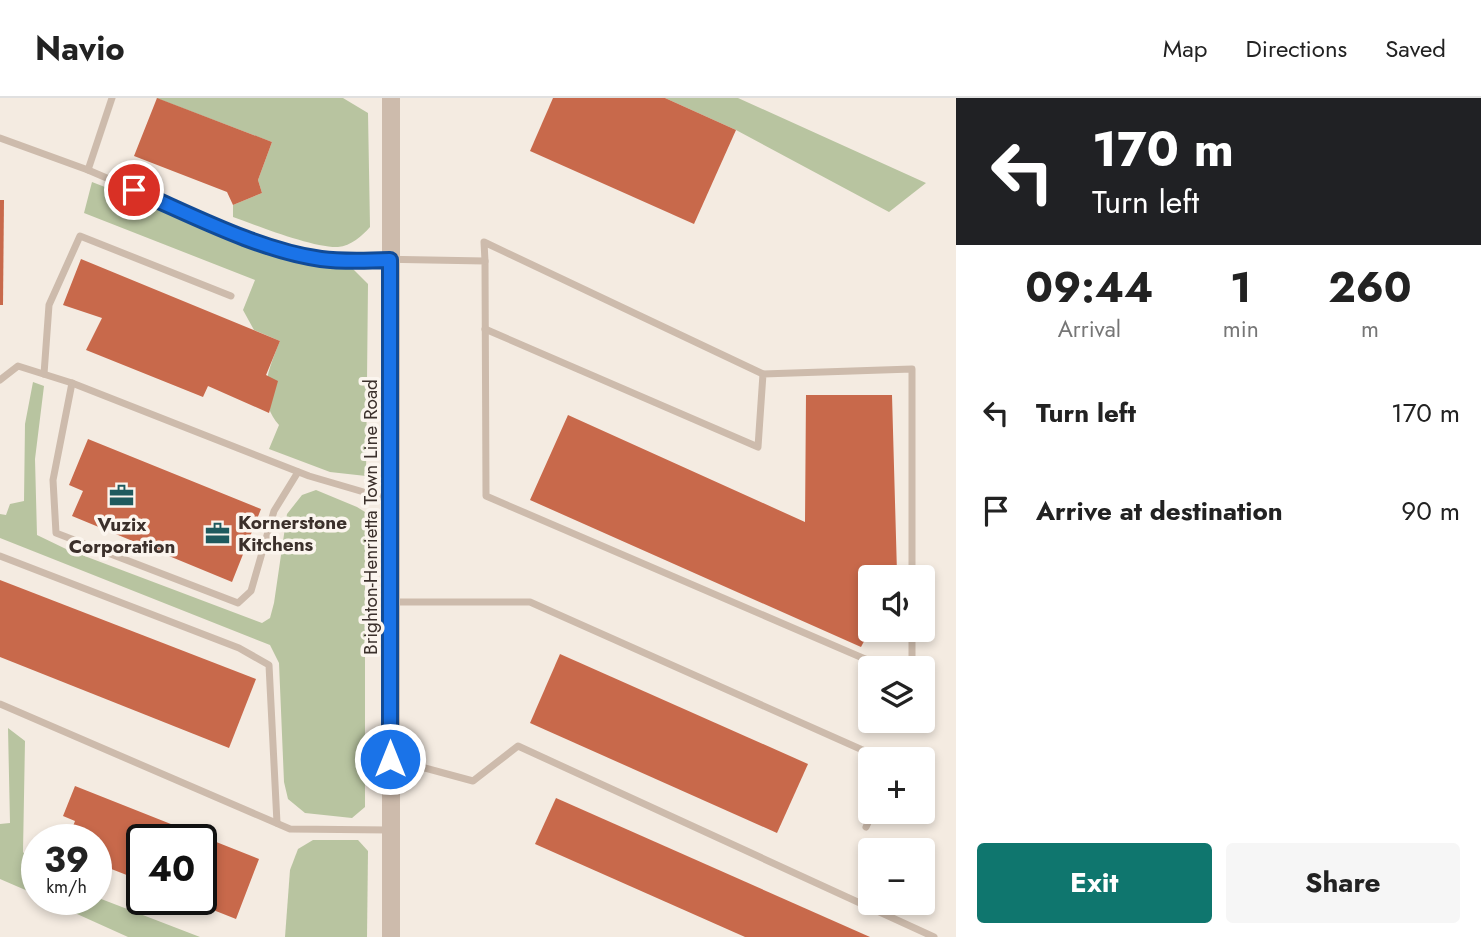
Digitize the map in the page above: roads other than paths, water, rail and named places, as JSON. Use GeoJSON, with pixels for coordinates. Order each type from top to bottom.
{"type":"FeatureCollection","features":[{"type":"Feature","properties":{"kind":"street","name":"Brighton-Henrietta Town Line Road"},"geometry":{"type":"LineString","coordinates":[[391,98],[391,937]]}},
{"type":"Feature","properties":{"kind":"lane"},"geometry":{"type":"LineString","coordinates":[[88,170],[111,98]]}},
{"type":"Feature","properties":{"kind":"lane"},"geometry":{"type":"LineString","coordinates":[[0,138],[88,170],[228,230],[280,249],[320,258],[485,261]]}},
{"type":"Feature","properties":{"kind":"lane"},"geometry":{"type":"LineString","coordinates":[[44,374],[49,305],[80,236],[231,296]]}},
{"type":"Feature","properties":{"kind":"lane"},"geometry":{"type":"LineString","coordinates":[[858,656],[486,496],[484,242],[763,374],[912,369],[912,565]]}},
{"type":"Feature","properties":{"kind":"lane"},"geometry":{"type":"LineString","coordinates":[[485,329],[758,447],[763,374]]}},
{"type":"Feature","properties":{"kind":"lane"},"geometry":{"type":"LineString","coordinates":[[0,380],[18,366],[72,383],[298,472],[391,500]]}},
{"type":"Feature","properties":{"kind":"lane"},"geometry":{"type":"LineString","coordinates":[[72,383],[53,480],[56,533],[238,603],[251,591],[274,511],[298,472]]}},
{"type":"Feature","properties":{"kind":"lane"},"geometry":{"type":"LineString","coordinates":[[0,556],[239,648],[269,665],[277,823]]}},
{"type":"Feature","properties":{"kind":"lane"},"geometry":{"type":"LineString","coordinates":[[391,602],[530,602],[858,748]]}},
{"type":"Feature","properties":{"kind":"lane"},"geometry":{"type":"LineString","coordinates":[[0,704],[290,829],[390,830]]}},
{"type":"Feature","properties":{"kind":"lane"},"geometry":{"type":"LineString","coordinates":[[390,759],[472,781],[518,746],[933,937]]}},
{"type":"Feature","properties":{"kind":"place","name":"Vuzix Corporation"},"geometry":{"type":"Point","coordinates":[122,496]}},
{"type":"Feature","properties":{"kind":"place","name":"Kornerstone Kitchens"},"geometry":{"type":"Point","coordinates":[218,533]}}]}
